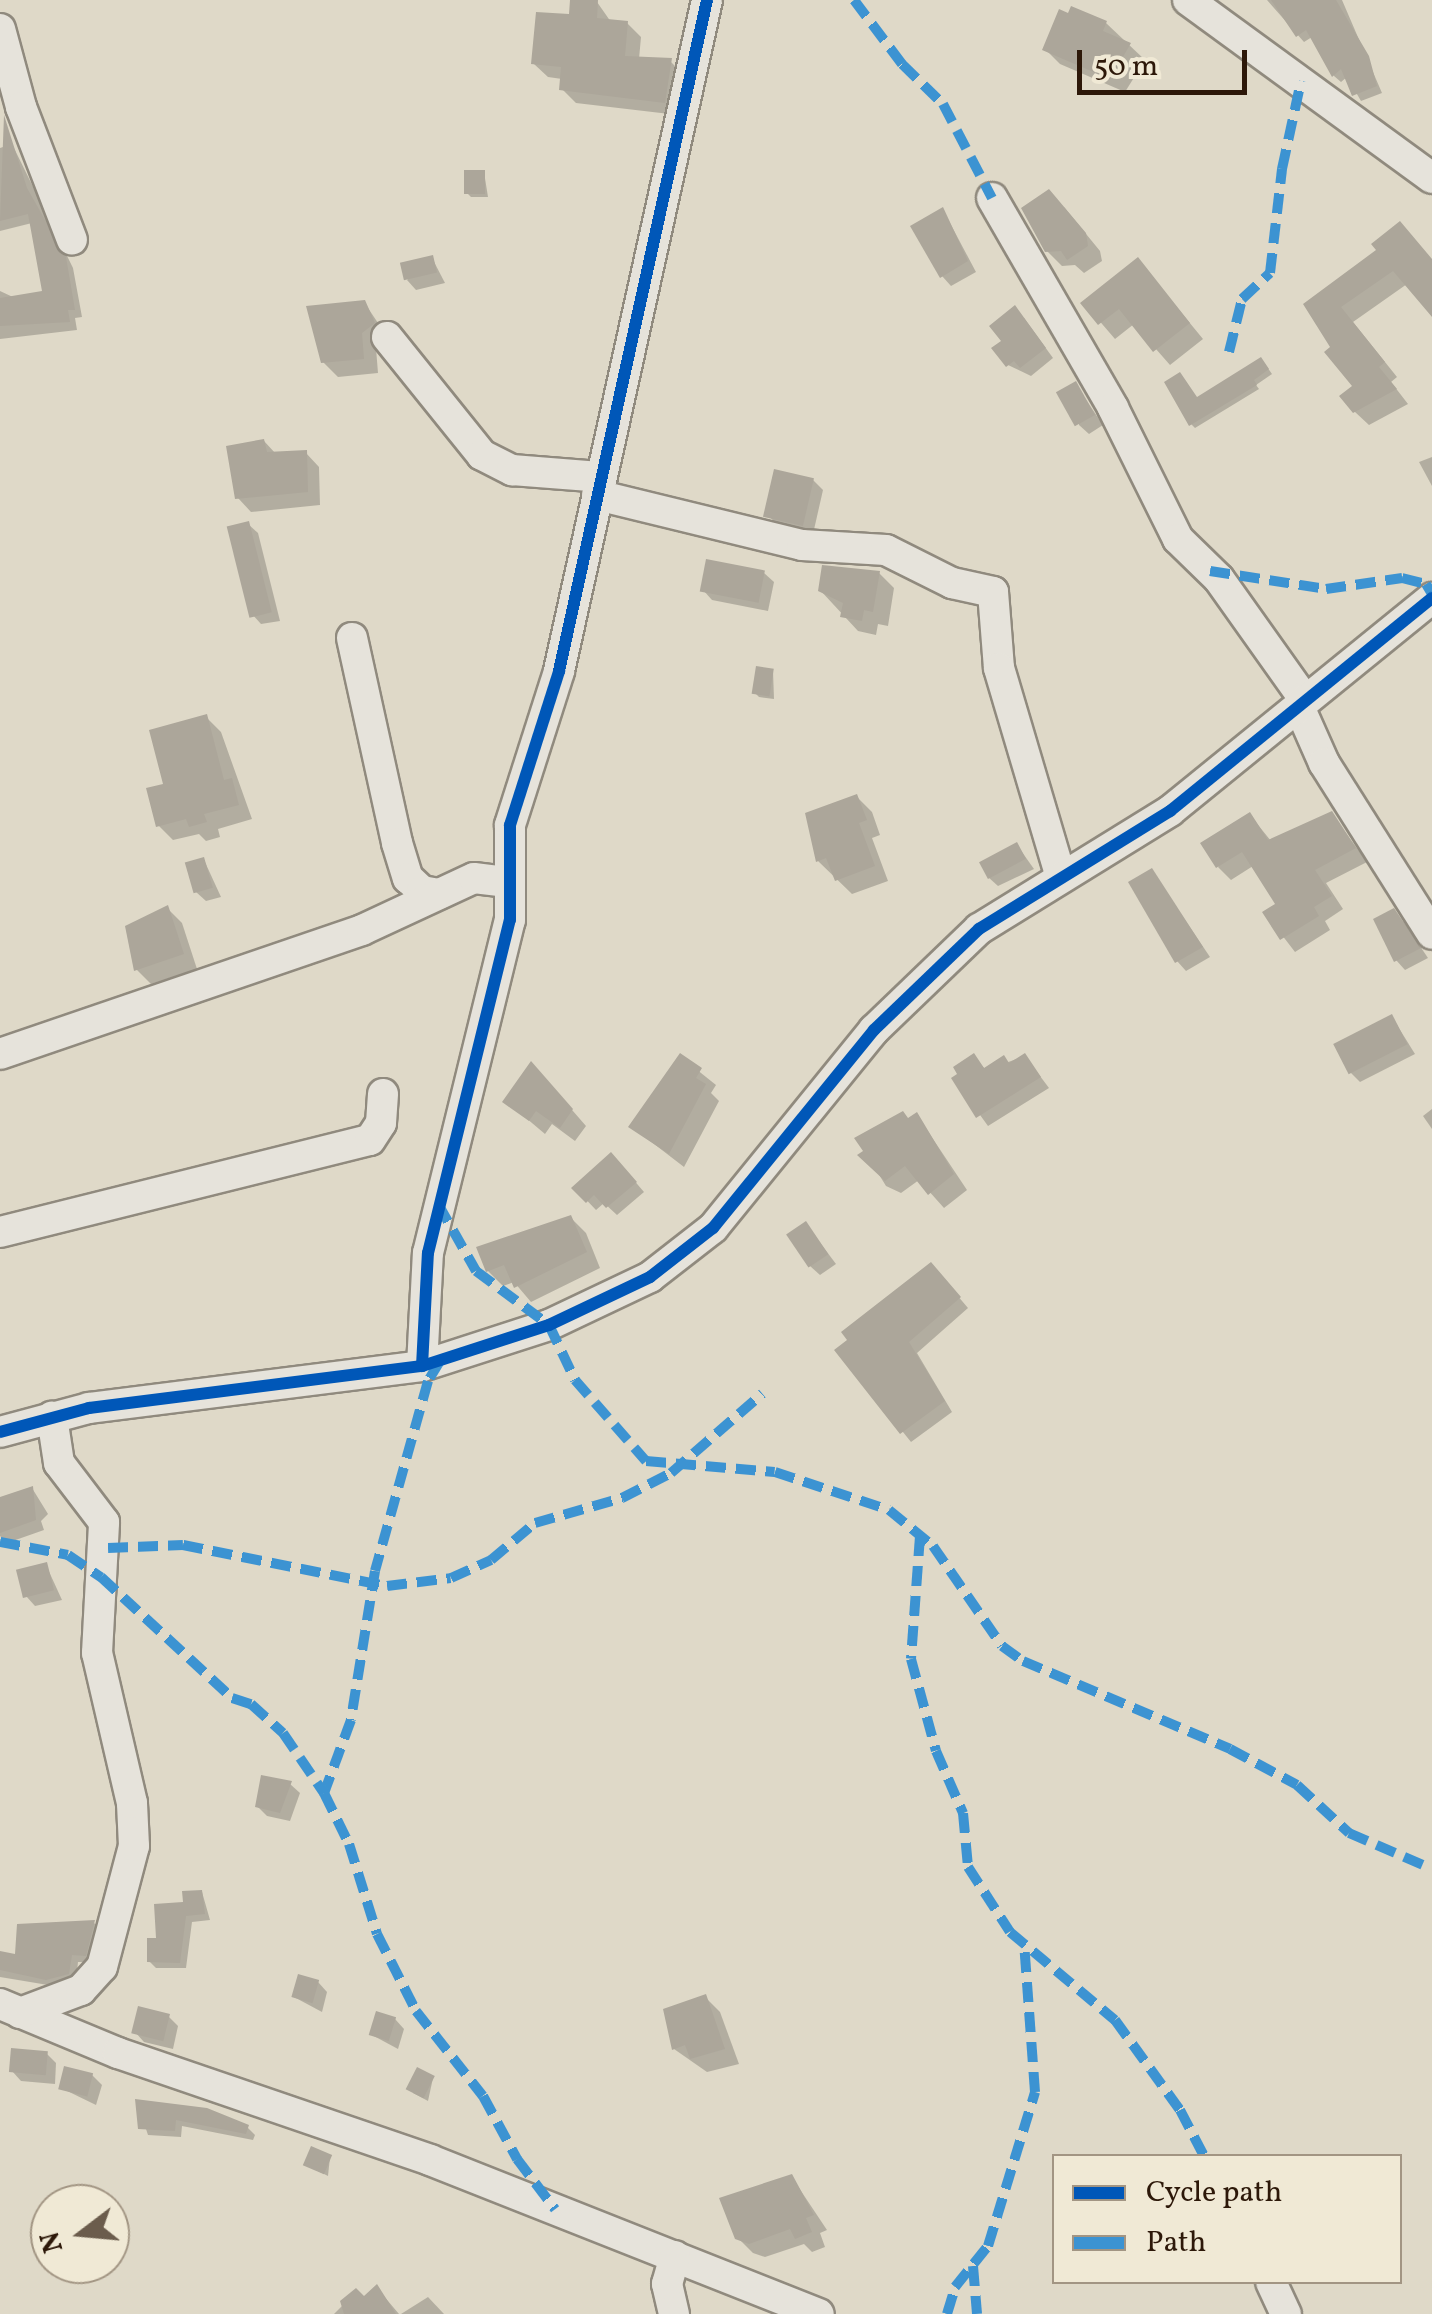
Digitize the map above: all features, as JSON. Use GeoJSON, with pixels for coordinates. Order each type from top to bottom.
{"type":"FeatureCollection","features":[{"type":"Feature","properties":{"kind":"street"},"geometry":{"type":"LineString","coordinates":[[422,1366],[428,1253],[510,920],[506,882],[510,825],[544,734],[706,0]]}},
{"type":"Feature","properties":{"kind":"street"},"geometry":{"type":"LineString","coordinates":[[1188,0],[1432,178]]}},
{"type":"Feature","properties":{"kind":"street"},"geometry":{"type":"LineString","coordinates":[[0,29],[21,107],[72,240]]}},
{"type":"Feature","properties":{"kind":"street"},"geometry":{"type":"LineString","coordinates":[[992,198],[1114,408],[1178,539],[1219,579],[1303,697],[1302,712],[1324,763],[1432,934]]}},
{"type":"Feature","properties":{"kind":"street"},"geometry":{"type":"LineString","coordinates":[[388,338],[482,456],[512,470],[598,486],[802,545],[834,542],[886,550],[952,582],[992,592],[999,668],[1060,877]]}},
{"type":"Feature","properties":{"kind":"street"},"geometry":{"type":"LineString","coordinates":[[0,1432],[52,1417],[422,1366],[592,1308],[686,1252],[765,1170],[874,1030],[941,962],[1060,877],[1170,811],[1303,697],[1432,598]]}},
{"type":"Feature","properties":{"kind":"street"},"geometry":{"type":"LineString","coordinates":[[352,638],[396,844],[408,878],[422,891],[439,894]]}},
{"type":"Feature","properties":{"kind":"street"},"geometry":{"type":"LineString","coordinates":[[0,1054],[362,930],[474,878],[506,882]]}},
{"type":"Feature","properties":{"kind":"street"},"geometry":{"type":"LineString","coordinates":[[0,1232],[370,1140],[381,1123],[383,1094]]}},
{"type":"Feature","properties":{"kind":"street"},"geometry":{"type":"LineString","coordinates":[[10,2008],[81,1990],[102,1967],[134,1846],[132,1803],[97,1653],[96,1594],[108,1548],[104,1522],[59,1463],[52,1417]]}},
{"type":"Feature","properties":{"kind":"street"},"geometry":{"type":"LineString","coordinates":[[10,2008],[675,2256],[820,2314]]}},
{"type":"Feature","properties":{"kind":"street"},"geometry":{"type":"LineString","coordinates":[[674,2314],[667,2284],[675,2256]]}},
{"type":"Feature","properties":{"kind":"street"},"geometry":{"type":"LineString","coordinates":[[1272,2284],[1286,2314]]}},
{"type":"Feature","properties":{"kind":"building"},"geometry":{"type":"Polygon","coordinates":[[[570,0],[598,0],[597,18],[628,21],[625,56],[672,58],[665,103],[559,90],[561,67],[531,64],[536,12],[569,14],[570,0]]]}},
{"type":"Feature","properties":{"kind":"building"},"geometry":{"type":"Polygon","coordinates":[[[1271,0],[1336,0],[1369,56],[1377,86],[1352,96],[1341,69],[1332,77],[1306,30],[1296,37],[1271,0]]]}},
{"type":"Feature","properties":{"kind":"building"},"geometry":{"type":"Polygon","coordinates":[[[1071,6],[1107,21],[1103,31],[1131,43],[1110,79],[1042,50],[1059,9],[1068,13],[1071,6]]]}},
{"type":"Feature","properties":{"kind":"building"},"geometry":{"type":"Polygon","coordinates":[[[4,115],[27,188],[66,257],[75,310],[68,310],[70,322],[0,326],[0,298],[42,291],[28,214],[0,221],[4,115]]]}},
{"type":"Feature","properties":{"kind":"building"},"geometry":{"type":"Polygon","coordinates":[[[464,170],[485,170],[485,194],[464,194],[464,170]]]}},
{"type":"Feature","properties":{"kind":"building"},"geometry":{"type":"Polygon","coordinates":[[[1049,189],[1086,233],[1088,246],[1067,260],[1061,251],[1045,252],[1021,208],[1049,189]]]}},
{"type":"Feature","properties":{"kind":"building"},"geometry":{"type":"Polygon","coordinates":[[[943,207],[968,261],[940,278],[910,226],[943,207]]]}},
{"type":"Feature","properties":{"kind":"building"},"geometry":{"type":"Polygon","coordinates":[[[1400,221],[1432,259],[1432,317],[1393,271],[1341,307],[1385,362],[1379,367],[1397,389],[1353,413],[1339,396],[1352,386],[1324,352],[1330,347],[1303,304],[1376,250],[1371,244],[1400,221]]]}},
{"type":"Feature","properties":{"kind":"building"},"geometry":{"type":"Polygon","coordinates":[[[433,255],[437,273],[404,280],[400,263],[433,255]]]}},
{"type":"Feature","properties":{"kind":"building"},"geometry":{"type":"Polygon","coordinates":[[[1138,257],[1190,323],[1153,352],[1119,309],[1098,325],[1080,303],[1138,257]]]}},
{"type":"Feature","properties":{"kind":"building"},"geometry":{"type":"Polygon","coordinates":[[[365,300],[375,323],[362,333],[364,359],[321,363],[306,306],[365,300]]]}},
{"type":"Feature","properties":{"kind":"building"},"geometry":{"type":"Polygon","coordinates":[[[1015,305],[1046,348],[1020,368],[1014,361],[1006,367],[991,348],[1001,341],[989,326],[1015,305]]]}},
{"type":"Feature","properties":{"kind":"building"},"geometry":{"type":"Polygon","coordinates":[[[1261,357],[1269,369],[1254,380],[1257,385],[1189,426],[1164,382],[1180,372],[1197,397],[1261,357]]]}},
{"type":"Feature","properties":{"kind":"building"},"geometry":{"type":"Polygon","coordinates":[[[1076,381],[1095,415],[1075,426],[1056,392],[1076,381]]]}},
{"type":"Feature","properties":{"kind":"building"},"geometry":{"type":"Polygon","coordinates":[[[264,439],[267,452],[307,450],[308,492],[235,499],[226,446],[264,439]]]}},
{"type":"Feature","properties":{"kind":"building"},"geometry":{"type":"Polygon","coordinates":[[[774,469],[814,478],[803,526],[763,517],[774,469]]]}},
{"type":"Feature","properties":{"kind":"building"},"geometry":{"type":"Polygon","coordinates":[[[249,521],[272,612],[249,618],[227,527],[249,521]]]}},
{"type":"Feature","properties":{"kind":"building"},"geometry":{"type":"Polygon","coordinates":[[[706,559],[765,570],[759,603],[700,591],[706,559]]]}},
{"type":"Feature","properties":{"kind":"building"},"geometry":{"type":"Polygon","coordinates":[[[822,565],[880,571],[873,612],[864,610],[862,621],[840,617],[843,603],[818,591],[822,565]]]}},
{"type":"Feature","properties":{"kind":"building"},"geometry":{"type":"Polygon","coordinates":[[[756,666],[774,669],[769,696],[752,694],[756,666]]]}},
{"type":"Feature","properties":{"kind":"building"},"geometry":{"type":"Polygon","coordinates":[[[207,714],[224,780],[232,778],[239,805],[204,814],[207,822],[189,827],[186,819],[156,827],[146,788],[163,784],[149,730],[207,714]]]}},
{"type":"Feature","properties":{"kind":"building"},"geometry":{"type":"Polygon","coordinates":[[[857,794],[867,820],[859,823],[875,866],[835,881],[826,858],[816,862],[805,813],[857,794]]]}},
{"type":"Feature","properties":{"kind":"building"},"geometry":{"type":"Polygon","coordinates":[[[1332,811],[1356,848],[1315,870],[1332,896],[1314,907],[1319,916],[1280,940],[1262,912],[1275,904],[1242,852],[1216,868],[1200,843],[1250,812],[1268,840],[1332,811]]]}},
{"type":"Feature","properties":{"kind":"building"},"geometry":{"type":"Polygon","coordinates":[[[1017,842],[1026,859],[988,879],[979,862],[1017,842]]]}},
{"type":"Feature","properties":{"kind":"building"},"geometry":{"type":"Polygon","coordinates":[[[204,857],[213,888],[194,893],[185,863],[204,857]]]}},
{"type":"Feature","properties":{"kind":"building"},"geometry":{"type":"Polygon","coordinates":[[[1152,868],[1203,947],[1175,963],[1128,882],[1152,868]]]}},
{"type":"Feature","properties":{"kind":"building"},"geometry":{"type":"Polygon","coordinates":[[[168,905],[184,954],[134,971],[125,926],[168,905]]]}},
{"type":"Feature","properties":{"kind":"building"},"geometry":{"type":"Polygon","coordinates":[[[1394,908],[1421,948],[1394,962],[1373,919],[1394,908]]]}},
{"type":"Feature","properties":{"kind":"building"},"geometry":{"type":"Polygon","coordinates":[[[1392,1014],[1407,1044],[1349,1074],[1333,1044],[1392,1014]]]}},
{"type":"Feature","properties":{"kind":"building"},"geometry":{"type":"Polygon","coordinates":[[[680,1053],[702,1068],[696,1078],[706,1084],[669,1154],[628,1127],[680,1053]]]}},
{"type":"Feature","properties":{"kind":"building"},"geometry":{"type":"Polygon","coordinates":[[[974,1053],[984,1068],[1004,1055],[1009,1063],[1025,1053],[1041,1077],[976,1118],[951,1078],[957,1074],[953,1067],[974,1053]]]}},
{"type":"Feature","properties":{"kind":"building"},"geometry":{"type":"Polygon","coordinates":[[[531,1061],[573,1109],[560,1128],[536,1111],[529,1121],[502,1102],[531,1061]]]}},
{"type":"Feature","properties":{"kind":"building"},"geometry":{"type":"Polygon","coordinates":[[[903,1111],[908,1118],[917,1112],[954,1174],[928,1195],[905,1166],[885,1181],[857,1155],[863,1151],[854,1138],[903,1111]]]}},
{"type":"Feature","properties":{"kind":"building"},"geometry":{"type":"Polygon","coordinates":[[[611,1152],[637,1182],[606,1208],[594,1195],[586,1203],[571,1188],[611,1152]]]}},
{"type":"Feature","properties":{"kind":"building"},"geometry":{"type":"Polygon","coordinates":[[[571,1215],[587,1252],[514,1288],[504,1265],[486,1272],[476,1247],[571,1215]]]}},
{"type":"Feature","properties":{"kind":"building"},"geometry":{"type":"Polygon","coordinates":[[[806,1221],[828,1254],[808,1268],[786,1234],[806,1221]]]}},
{"type":"Feature","properties":{"kind":"building"},"geometry":{"type":"Polygon","coordinates":[[[931,1262],[961,1297],[909,1342],[945,1401],[900,1434],[834,1350],[847,1340],[841,1332],[931,1262]]]}},
{"type":"Feature","properties":{"kind":"building"},"geometry":{"type":"Polygon","coordinates":[[[33,1486],[36,1520],[0,1533],[0,1497],[33,1486]]]}},
{"type":"Feature","properties":{"kind":"building"},"geometry":{"type":"Polygon","coordinates":[[[47,1562],[54,1590],[23,1598],[16,1570],[47,1562]]]}},
{"type":"Feature","properties":{"kind":"building"},"geometry":{"type":"Polygon","coordinates":[[[261,1775],[292,1781],[280,1813],[255,1807],[261,1775]]]}},
{"type":"Feature","properties":{"kind":"building"},"geometry":{"type":"Polygon","coordinates":[[[202,1890],[205,1914],[186,1916],[180,1963],[147,1962],[147,1938],[156,1938],[154,1904],[183,1902],[182,1891],[202,1890]]]}},
{"type":"Feature","properties":{"kind":"building"},"geometry":{"type":"Polygon","coordinates":[[[95,1920],[86,1956],[72,1955],[69,1974],[46,1980],[0,1970],[0,1951],[15,1954],[17,1924],[95,1920]]]}},
{"type":"Feature","properties":{"kind":"building"},"geometry":{"type":"Polygon","coordinates":[[[298,1974],[319,1980],[313,2003],[291,1997],[298,1974]]]}},
{"type":"Feature","properties":{"kind":"building"},"geometry":{"type":"Polygon","coordinates":[[[706,1994],[725,2049],[690,2059],[685,2045],[672,2050],[663,2009],[706,1994]]]}},
{"type":"Feature","properties":{"kind":"building"},"geometry":{"type":"Polygon","coordinates":[[[138,2006],[170,2014],[163,2041],[131,2033],[138,2006]]]}},
{"type":"Feature","properties":{"kind":"building"},"geometry":{"type":"Polygon","coordinates":[[[376,2011],[396,2017],[389,2041],[369,2035],[376,2011]]]}},
{"type":"Feature","properties":{"kind":"building"},"geometry":{"type":"Polygon","coordinates":[[[11,2048],[48,2051],[46,2075],[9,2072],[11,2048]]]}},
{"type":"Feature","properties":{"kind":"building"},"geometry":{"type":"Polygon","coordinates":[[[64,2066],[93,2073],[87,2097],[58,2089],[64,2066]]]}},
{"type":"Feature","properties":{"kind":"building"},"geometry":{"type":"Polygon","coordinates":[[[417,2067],[435,2076],[423,2098],[406,2089],[417,2067]]]}},
{"type":"Feature","properties":{"kind":"building"},"geometry":{"type":"Polygon","coordinates":[[[135,2099],[207,2108],[249,2125],[246,2134],[176,2120],[175,2131],[138,2129],[135,2099]]]}},
{"type":"Feature","properties":{"kind":"building"},"geometry":{"type":"Polygon","coordinates":[[[311,2146],[332,2155],[324,2174],[303,2165],[311,2146]]]}},
{"type":"Feature","properties":{"kind":"building"},"geometry":{"type":"Polygon","coordinates":[[[792,2174],[814,2215],[806,2218],[812,2232],[795,2239],[790,2229],[749,2244],[735,2239],[719,2198],[792,2174]]]}},
{"type":"Feature","properties":{"kind":"building"},"geometry":{"type":"Polygon","coordinates":[[[377,2284],[396,2314],[344,2314],[340,2301],[356,2288],[364,2296],[377,2284]]]}},
{"type":"Feature","properties":{"kind":"marked path"},"geometry":{"type":"LineString","coordinates":[[854,0],[902,64],[943,104],[992,198]]}},
{"type":"Feature","properties":{"kind":"marked path"},"geometry":{"type":"LineString","coordinates":[[1229,352],[1242,299],[1270,273],[1282,169],[1301,81]]}},
{"type":"Feature","properties":{"kind":"marked path"},"geometry":{"type":"LineString","coordinates":[[1210,571],[1326,589],[1402,578],[1426,584],[1432,594]]}},
{"type":"Feature","properties":{"kind":"marked path"},"geometry":{"type":"LineString","coordinates":[[438,1204],[476,1271],[549,1325],[575,1380],[646,1461],[775,1472],[889,1510],[933,1546],[1002,1646],[1023,1661],[1230,1749],[1297,1785],[1349,1833],[1432,1869]]}},
{"type":"Feature","properties":{"kind":"marked path"},"geometry":{"type":"LineString","coordinates":[[440,1361],[428,1381],[375,1571],[351,1720],[324,1793],[349,1844],[377,1934],[416,2011],[483,2096],[517,2159],[555,2209]]}},
{"type":"Feature","properties":{"kind":"marked path"},"geometry":{"type":"LineString","coordinates":[[108,1548],[183,1545],[387,1586],[451,1578],[491,1560],[535,1523],[622,1498],[671,1473],[762,1394]]}},
{"type":"Feature","properties":{"kind":"marked path"},"geometry":{"type":"LineString","coordinates":[[920,1536],[911,1659],[936,1751],[963,1813],[968,1867],[1010,1932],[1115,2020],[1180,2110],[1203,2154]]}},
{"type":"Feature","properties":{"kind":"marked path"},"geometry":{"type":"LineString","coordinates":[[0,1542],[68,1555],[101,1577],[232,1698],[251,1704],[283,1733],[324,1793]]}},
{"type":"Feature","properties":{"kind":"marked path"},"geometry":{"type":"LineString","coordinates":[[947,2314],[955,2287],[988,2246],[1035,2092],[1024,1943]]}},
{"type":"Feature","properties":{"kind":"marked path"},"geometry":{"type":"LineString","coordinates":[[973,2266],[977,2314]]}},
{"type":"Feature","properties":{"kind":"cycle path"},"geometry":{"type":"LineString","coordinates":[[422,1366],[428,1253],[510,920],[510,825],[559,671],[707,0]]}},
{"type":"Feature","properties":{"kind":"cycle path"},"geometry":{"type":"LineString","coordinates":[[0,1432],[89,1408],[422,1366],[549,1325],[650,1277],[713,1228],[874,1030],[979,929],[1170,811],[1432,598]]}}]}
